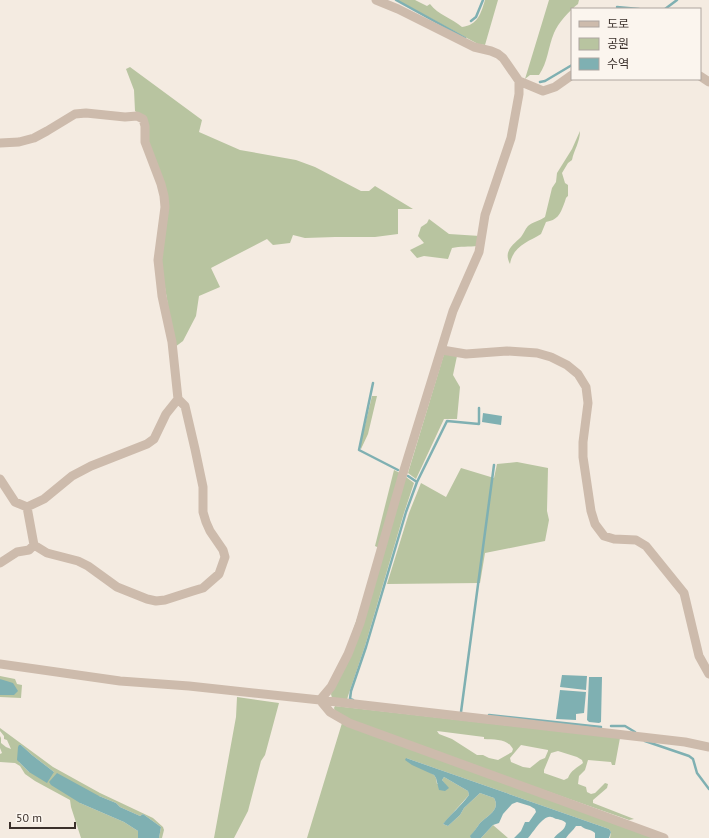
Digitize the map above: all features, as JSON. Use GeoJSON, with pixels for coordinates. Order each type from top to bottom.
{"type":"FeatureCollection","features":[{"type":"Feature","properties":{"kind":"street"},"geometry":{"type":"LineString","coordinates":[[376,0],[398,9],[474,47],[498,54],[503,58],[519,81],[543,90],[554,87],[571,76]]}},
{"type":"Feature","properties":{"kind":"street"},"geometry":{"type":"LineString","coordinates":[[320,700],[331,687],[348,654],[360,623],[404,470],[453,311],[480,252],[485,215],[511,138],[519,94],[519,81]]}},
{"type":"Feature","properties":{"kind":"street"},"geometry":{"type":"LineString","coordinates":[[0,142],[19,142],[34,138],[75,114],[86,113],[125,117],[137,116],[143,119],[146,126],[145,142],[164,196],[165,207],[158,260],[162,296],[172,342],[178,399],[185,406],[195,449],[202,487],[203,512],[210,531],[223,550],[225,558],[219,574],[203,588],[165,600],[156,601],[147,599],[117,587],[88,566],[78,561],[48,553],[34,545],[27,508]]}},
{"type":"Feature","properties":{"kind":"street"},"geometry":{"type":"LineString","coordinates":[[442,350],[466,354],[507,351],[537,353],[551,357],[567,365],[578,374],[586,387],[588,403],[583,442],[583,457],[591,511],[595,524],[604,536],[614,539],[636,540],[646,546],[684,593],[699,656],[709,674]]}},
{"type":"Feature","properties":{"kind":"street"},"geometry":{"type":"LineString","coordinates":[[27,508],[44,499],[72,476],[91,466],[147,444],[154,439],[166,414],[178,399]]}},
{"type":"Feature","properties":{"kind":"street"},"geometry":{"type":"LineString","coordinates":[[0,479],[15,502],[27,508]]}},
{"type":"Feature","properties":{"kind":"street"},"geometry":{"type":"LineString","coordinates":[[0,562],[17,552],[29,550],[34,545]]}},
{"type":"Feature","properties":{"kind":"street"},"geometry":{"type":"LineString","coordinates":[[0,664],[120,681],[189,686],[320,700],[685,742],[709,747]]}},
{"type":"Feature","properties":{"kind":"street"},"geometry":{"type":"LineString","coordinates":[[320,700],[330,712],[349,723],[664,838]]}},
{"type":"Feature","properties":{"kind":"green space"},"geometry":{"type":"Polygon","coordinates":[[[397,0],[415,0],[427,6],[430,4],[437,11],[462,27],[472,24],[478,18],[485,0],[498,0],[485,45],[478,44],[397,0]]]}},
{"type":"Feature","properties":{"kind":"green space"},"geometry":{"type":"Polygon","coordinates":[[[549,0],[579,0],[578,4],[571,8],[571,10],[558,25],[539,75],[530,75],[525,79],[549,0]]]}},
{"type":"Feature","properties":{"kind":"green space"},"geometry":{"type":"Polygon","coordinates":[[[130,67],[202,120],[199,132],[240,150],[296,160],[315,167],[361,191],[369,191],[375,186],[413,209],[398,209],[398,234],[375,237],[305,238],[293,235],[290,243],[273,245],[267,239],[211,268],[220,287],[199,296],[196,316],[183,341],[175,347],[160,258],[166,206],[139,114],[135,111],[134,90],[126,69],[130,67]]]}},
{"type":"Feature","properties":{"kind":"green space"},"geometry":{"type":"Polygon","coordinates":[[[580,131],[572,160],[568,163],[562,173],[565,183],[568,185],[568,196],[561,211],[558,216],[546,222],[541,234],[526,242],[514,253],[510,264],[508,252],[512,246],[521,237],[528,226],[545,217],[552,188],[556,182],[557,173],[572,149],[580,131]]]}},
{"type":"Feature","properties":{"kind":"green space"},"geometry":{"type":"Polygon","coordinates":[[[429,219],[449,234],[480,236],[478,246],[452,248],[448,259],[424,256],[417,258],[410,250],[424,243],[418,236],[421,227],[427,223],[429,219]]]}},
{"type":"Feature","properties":{"kind":"green space"},"geometry":{"type":"Polygon","coordinates":[[[444,354],[457,356],[453,375],[460,387],[457,419],[444,419],[416,479],[408,473],[444,354]]]}},
{"type":"Feature","properties":{"kind":"green space"},"geometry":{"type":"Polygon","coordinates":[[[372,396],[377,396],[368,434],[361,449],[360,446],[372,396]]]}},
{"type":"Feature","properties":{"kind":"green space"},"geometry":{"type":"Polygon","coordinates":[[[517,462],[548,468],[547,511],[549,520],[545,541],[485,553],[480,583],[387,584],[409,513],[421,483],[446,497],[461,468],[494,478],[497,464],[517,462]]]}},
{"type":"Feature","properties":{"kind":"green space"},"geometry":{"type":"Polygon","coordinates":[[[394,470],[400,473],[379,548],[375,546],[394,470]]]}},
{"type":"Feature","properties":{"kind":"green space"},"geometry":{"type":"Polygon","coordinates":[[[406,477],[414,483],[365,646],[347,700],[332,698],[331,694],[406,477]]]}},
{"type":"Feature","properties":{"kind":"green space"},"geometry":{"type":"Polygon","coordinates":[[[0,676],[15,679],[17,684],[22,685],[21,698],[0,697],[0,695],[9,695],[0,679],[0,676]]]}},
{"type":"Feature","properties":{"kind":"green space"},"geometry":{"type":"Polygon","coordinates":[[[237,697],[279,703],[265,755],[261,761],[248,811],[234,838],[214,838],[236,717],[237,697]]]}},
{"type":"Feature","properties":{"kind":"green space"},"geometry":{"type":"Polygon","coordinates":[[[335,706],[620,738],[615,765],[612,765],[611,762],[588,760],[585,770],[579,776],[578,784],[586,787],[587,792],[591,794],[595,793],[605,783],[608,784],[607,788],[593,800],[593,803],[634,819],[629,820],[351,721],[335,711],[335,706]],[[437,731],[439,734],[452,739],[477,755],[483,755],[489,758],[498,760],[512,752],[513,749],[510,745],[500,740],[484,739],[484,737],[437,731]],[[521,745],[510,758],[511,762],[530,768],[545,758],[548,750],[521,745]],[[558,751],[551,753],[544,773],[564,780],[568,778],[572,771],[583,763],[582,760],[577,757],[558,751]]]}},
{"type":"Feature","properties":{"kind":"green space"},"geometry":{"type":"Polygon","coordinates":[[[342,723],[654,838],[610,838],[611,832],[609,829],[406,758],[434,775],[437,784],[445,784],[442,780],[444,777],[468,791],[469,795],[443,824],[448,826],[480,793],[494,798],[496,806],[480,823],[471,838],[307,838],[342,723]]]}},
{"type":"Feature","properties":{"kind":"green space"},"geometry":{"type":"Polygon","coordinates":[[[0,728],[53,767],[100,793],[153,818],[163,827],[164,830],[162,838],[159,838],[161,827],[143,814],[140,816],[99,796],[80,803],[124,822],[138,831],[138,838],[81,838],[70,800],[35,781],[25,774],[20,766],[15,763],[0,762],[0,754],[2,753],[0,748],[0,736],[1,743],[11,749],[7,740],[4,739],[4,736],[0,731],[0,728]],[[21,745],[19,762],[29,772],[54,772],[21,745]]]}},
{"type":"Feature","properties":{"kind":"green space"},"geometry":{"type":"Polygon","coordinates":[[[493,825],[508,838],[481,838],[493,825]]]}},
{"type":"Feature","properties":{"kind":"water"},"geometry":{"type":"Polygon","coordinates":[[[483,413],[502,416],[501,425],[482,422],[483,413]]]}},
{"type":"Feature","properties":{"kind":"water"},"geometry":{"type":"Polygon","coordinates":[[[562,675],[587,676],[586,690],[560,687],[562,675]]]}},
{"type":"Feature","properties":{"kind":"water"},"geometry":{"type":"Polygon","coordinates":[[[589,677],[602,677],[601,722],[599,723],[589,722],[587,720],[589,677]]]}},
{"type":"Feature","properties":{"kind":"water"},"geometry":{"type":"Polygon","coordinates":[[[0,679],[13,683],[18,691],[14,695],[0,695],[0,679]]]}},
{"type":"Feature","properties":{"kind":"water"},"geometry":{"type":"Polygon","coordinates":[[[560,690],[586,692],[584,713],[576,714],[576,720],[556,719],[560,690]]]}},
{"type":"Feature","properties":{"kind":"water"},"geometry":{"type":"Polygon","coordinates":[[[19,745],[21,745],[54,772],[47,783],[29,772],[17,760],[19,745]]]}},
{"type":"Feature","properties":{"kind":"water"},"geometry":{"type":"Polygon","coordinates":[[[406,758],[609,829],[611,832],[609,838],[595,838],[595,833],[581,826],[576,826],[566,838],[554,838],[563,830],[566,823],[562,820],[548,817],[542,821],[528,838],[514,838],[521,831],[525,822],[529,822],[536,812],[535,809],[530,806],[517,802],[512,804],[503,814],[499,823],[493,825],[481,838],[471,838],[470,836],[480,823],[496,806],[494,798],[480,793],[448,826],[443,824],[463,803],[469,795],[468,791],[444,777],[442,780],[449,788],[445,791],[439,790],[434,775],[412,765],[405,760],[406,758]]]}},
{"type":"Feature","properties":{"kind":"water"},"geometry":{"type":"Polygon","coordinates":[[[57,773],[99,796],[116,803],[120,807],[140,816],[143,814],[161,827],[159,838],[138,838],[138,831],[124,822],[80,803],[51,785],[49,782],[57,773]]]}},
{"type":"Feature","properties":{"kind":"waterway"},"geometry":{"type":"LineString","coordinates":[[396,0],[465,38]]}},
{"type":"Feature","properties":{"kind":"waterway"},"geometry":{"type":"LineString","coordinates":[[471,21],[476,17],[483,0]]}},
{"type":"Feature","properties":{"kind":"waterway"},"geometry":{"type":"LineString","coordinates":[[666,8],[677,0]]}},
{"type":"Feature","properties":{"kind":"waterway"},"geometry":{"type":"LineString","coordinates":[[617,7],[628,8]]}},
{"type":"Feature","properties":{"kind":"waterway"},"geometry":{"type":"LineString","coordinates":[[540,82],[545,81],[571,66]]}},
{"type":"Feature","properties":{"kind":"waterway"},"geometry":{"type":"LineString","coordinates":[[373,383],[359,450],[398,470]]}},
{"type":"Feature","properties":{"kind":"waterway"},"geometry":{"type":"LineString","coordinates":[[353,700],[350,699],[351,691],[366,647],[406,512],[417,482],[447,421],[479,424],[479,408]]}},
{"type":"Feature","properties":{"kind":"waterway"},"geometry":{"type":"LineString","coordinates":[[461,712],[494,465]]}},
{"type":"Feature","properties":{"kind":"waterway"},"geometry":{"type":"LineString","coordinates":[[408,476],[417,482]]}},
{"type":"Feature","properties":{"kind":"waterway"},"geometry":{"type":"LineString","coordinates":[[489,715],[601,727]]}},
{"type":"Feature","properties":{"kind":"waterway"},"geometry":{"type":"LineString","coordinates":[[611,726],[625,726],[635,732]]}},
{"type":"Feature","properties":{"kind":"waterway"},"geometry":{"type":"LineString","coordinates":[[645,741],[689,756],[693,759],[697,773],[709,789]]}}]}
